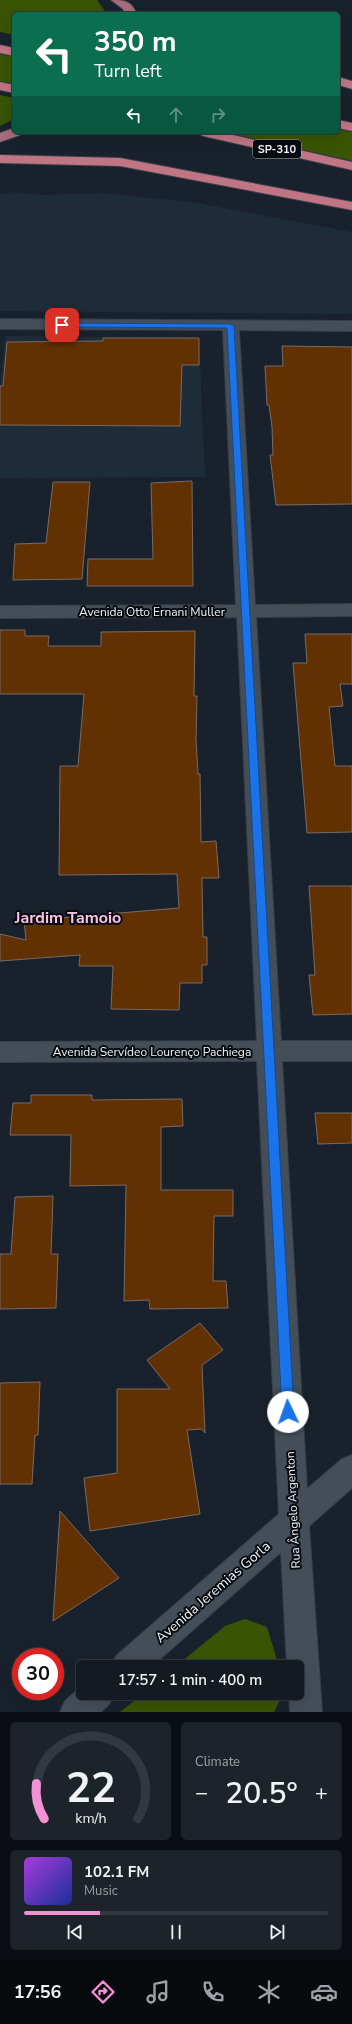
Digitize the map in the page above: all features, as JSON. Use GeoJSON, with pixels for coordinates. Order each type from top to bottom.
{"type":"FeatureCollection","features":[{"type":"Feature","properties":{"kind":"highway"},"geometry":{"type":"LineString","coordinates":[[117,0],[130,7]]}},
{"type":"Feature","properties":{"kind":"highway"},"geometry":{"type":"LineString","coordinates":[[0,48],[12,51]]}},
{"type":"Feature","properties":{"kind":"highway"},"geometry":{"type":"LineString","coordinates":[[340,81],[352,84]]}},
{"type":"Feature","properties":{"kind":"highway"},"geometry":{"type":"LineString","coordinates":[[0,86],[12,89]]}},
{"type":"Feature","properties":{"kind":"highway"},"geometry":{"type":"LineString","coordinates":[[340,124],[352,127]]}},
{"type":"Feature","properties":{"kind":"highway"},"geometry":{"type":"LineString","coordinates":[[0,138],[12,133]]}},
{"type":"Feature","properties":{"kind":"highway","name":"SP-310"},"geometry":{"type":"LineString","coordinates":[[212,134],[352,166]]}},
{"type":"Feature","properties":{"kind":"highway"},"geometry":{"type":"LineString","coordinates":[[0,159],[120,162],[352,206]]}},
{"type":"Feature","properties":{"kind":"street"},"geometry":{"type":"LineString","coordinates":[[0,324],[352,326]]}},
{"type":"Feature","properties":{"kind":"street","name":"Rua Ângelo Argenton"},"geometry":{"type":"LineString","coordinates":[[230,326],[294,1522],[306,1712]]}},
{"type":"Feature","properties":{"kind":"street","name":"Avenida Otto Ernani Muller"},"geometry":{"type":"LineString","coordinates":[[0,612],[245,612],[352,610]]}},
{"type":"Feature","properties":{"kind":"street","name":"Avenida Servídeo Lourenço Pachiega"},"geometry":{"type":"LineString","coordinates":[[0,1052],[269,1052],[352,1050]]}},
{"type":"Feature","properties":{"kind":"street","name":"Avenida Jeremias Gorla"},"geometry":{"type":"LineString","coordinates":[[135,1660],[294,1522],[352,1469]]}},
{"type":"Feature","properties":{"kind":"street"},"geometry":{"type":"LineString","coordinates":[[76,1712],[90,1700]]}},
{"type":"Feature","properties":{"kind":"shaded area"},"geometry":{"type":"Polygon","coordinates":[[[14,192],[43,195],[104,193],[197,203],[352,232],[352,314],[0,311],[0,194],[14,192]]]}},
{"type":"Feature","properties":{"kind":"shaded area"},"geometry":{"type":"Polygon","coordinates":[[[5,336],[199,338],[205,477],[0,478],[0,386],[5,336]]]}},
{"type":"Feature","properties":{"kind":"green space"},"geometry":{"type":"Polygon","coordinates":[[[0,0],[97,0],[106,12],[12,12],[12,35],[0,32],[0,0]]]}},
{"type":"Feature","properties":{"kind":"green space"},"geometry":{"type":"Polygon","coordinates":[[[0,54],[12,57],[12,84],[0,81],[0,54]]]}},
{"type":"Feature","properties":{"kind":"green space"},"geometry":{"type":"Polygon","coordinates":[[[0,95],[12,98],[12,120],[0,126],[0,95]]]}},
{"type":"Feature","properties":{"kind":"green space"},"geometry":{"type":"Polygon","coordinates":[[[340,129],[352,132],[352,161],[233,134],[340,134],[340,129]]]}},
{"type":"Feature","properties":{"kind":"green space"},"geometry":{"type":"Polygon","coordinates":[[[245,1619],[267,1627],[277,1660],[184,1660],[225,1626],[245,1619]]]}},
{"type":"Feature","properties":{"kind":"green space"},"geometry":{"type":"Polygon","coordinates":[[[135,1700],[279,1700],[274,1712],[120,1712],[135,1700]]]}},
{"type":"Feature","properties":{"kind":"building"},"geometry":{"type":"Polygon","coordinates":[[[103,338],[199,338],[199,365],[182,365],[180,426],[0,425],[0,386],[3,386],[7,342],[103,341],[103,338]]]}},
{"type":"Feature","properties":{"kind":"building"},"geometry":{"type":"Polygon","coordinates":[[[282,346],[352,347],[352,504],[276,505],[270,455],[273,455],[272,427],[269,405],[267,405],[265,366],[283,366],[282,346]]]}},
{"type":"Feature","properties":{"kind":"building"},"geometry":{"type":"Polygon","coordinates":[[[192,481],[193,586],[87,586],[88,559],[153,559],[151,483],[192,481]]]}},
{"type":"Feature","properties":{"kind":"building"},"geometry":{"type":"Polygon","coordinates":[[[53,482],[90,482],[82,579],[13,580],[15,544],[46,543],[53,482]]]}},
{"type":"Feature","properties":{"kind":"building"},"geometry":{"type":"Polygon","coordinates":[[[0,630],[25,630],[25,636],[49,636],[48,646],[101,646],[101,632],[195,631],[194,696],[197,696],[196,739],[198,774],[200,774],[201,842],[216,841],[219,878],[202,878],[203,937],[207,937],[207,965],[202,965],[202,983],[180,983],[179,1010],[111,1009],[113,966],[79,966],[80,955],[0,961],[0,934],[26,940],[24,921],[179,908],[177,874],[59,875],[60,766],[78,766],[84,694],[0,694],[0,630]]]}},
{"type":"Feature","properties":{"kind":"building"},"geometry":{"type":"Polygon","coordinates":[[[305,634],[352,634],[352,684],[340,684],[343,706],[329,707],[335,766],[352,766],[352,832],[307,833],[293,663],[307,663],[305,634]]]}},
{"type":"Feature","properties":{"kind":"building"},"geometry":{"type":"Polygon","coordinates":[[[309,886],[352,886],[352,1014],[313,1015],[309,975],[315,975],[309,886]]]}},
{"type":"Feature","properties":{"kind":"building"},"geometry":{"type":"Polygon","coordinates":[[[31,1095],[92,1095],[92,1100],[182,1099],[183,1126],[161,1127],[161,1190],[233,1190],[233,1216],[214,1216],[213,1281],[226,1281],[228,1308],[150,1309],[149,1300],[124,1301],[126,1185],[70,1186],[71,1135],[10,1135],[13,1103],[31,1103],[31,1095]]]}},
{"type":"Feature","properties":{"kind":"building"},"geometry":{"type":"Polygon","coordinates":[[[315,1113],[352,1113],[352,1143],[318,1144],[315,1113]]]}},
{"type":"Feature","properties":{"kind":"building"},"geometry":{"type":"Polygon","coordinates":[[[53,1196],[51,1254],[58,1254],[56,1308],[0,1309],[0,1254],[11,1254],[15,1197],[53,1196]]]}},
{"type":"Feature","properties":{"kind":"building"},"geometry":{"type":"Polygon","coordinates":[[[200,1323],[223,1350],[202,1365],[205,1433],[202,1429],[187,1430],[200,1514],[90,1531],[84,1478],[117,1473],[117,1389],[170,1389],[147,1360],[200,1323]]]}},
{"type":"Feature","properties":{"kind":"building"},"geometry":{"type":"Polygon","coordinates":[[[40,1382],[38,1435],[35,1435],[32,1484],[0,1484],[0,1383],[40,1382]]]}},
{"type":"Feature","properties":{"kind":"building"},"geometry":{"type":"Polygon","coordinates":[[[60,1511],[119,1578],[53,1621],[60,1511]]]}},
{"type":"Feature","properties":{"kind":"district","name":"Jardim Tamoio"},"geometry":{"type":"Point","coordinates":[68,918]}},
{"type":"Feature","properties":{"kind":"route"},"geometry":{"type":"LineString","coordinates":[[62,325],[230,326],[288,1412]]}}]}
